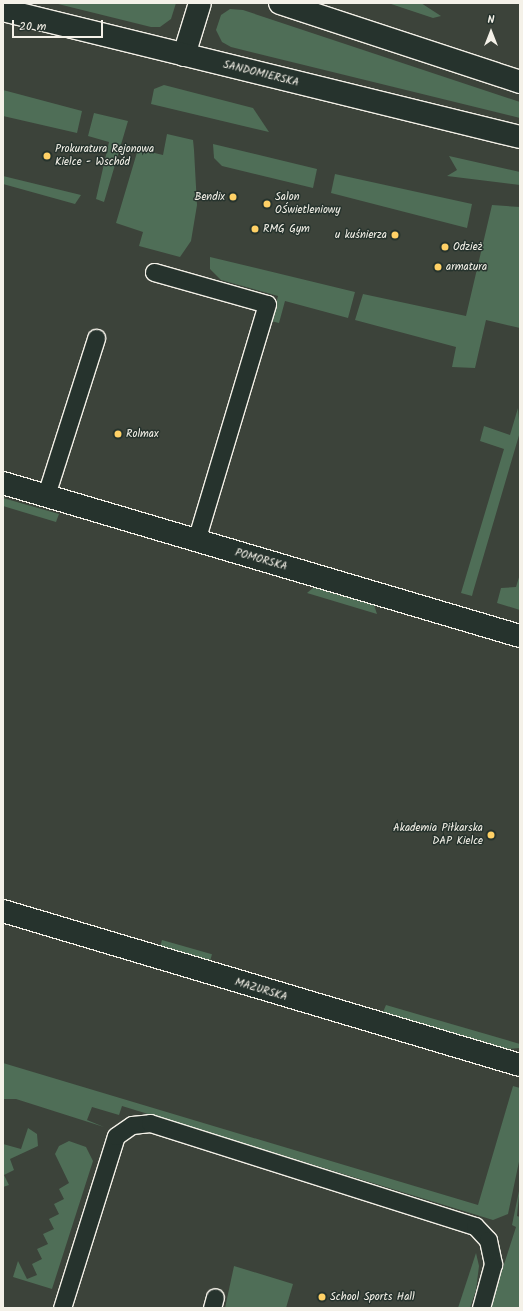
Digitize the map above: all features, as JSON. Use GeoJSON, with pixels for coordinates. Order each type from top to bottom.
{"type":"FeatureCollection","features":[{"type":"Feature","properties":{"kind":"street"},"geometry":{"type":"LineString","coordinates":[[184,55],[200,3]]}},
{"type":"Feature","properties":{"kind":"street"},"geometry":{"type":"LineString","coordinates":[[280,3],[520,82]]}},
{"type":"Feature","properties":{"kind":"street","name":"SANDOMIERSKA"},"geometry":{"type":"LineString","coordinates":[[3,10],[520,137]]}},
{"type":"Feature","properties":{"kind":"street","name":"POMORSKA"},"geometry":{"type":"LineString","coordinates":[[3,483],[520,636]]}},
{"type":"Feature","properties":{"kind":"street","name":"MAZURSKA"},"geometry":{"type":"LineString","coordinates":[[3,911],[520,1065]]}},
{"type":"Feature","properties":{"kind":"lane"},"geometry":{"type":"LineString","coordinates":[[154,272],[267,304],[196,540]]}},
{"type":"Feature","properties":{"kind":"lane"},"geometry":{"type":"LineString","coordinates":[[46,495],[96,338]]}},
{"type":"Feature","properties":{"kind":"lane"},"geometry":{"type":"LineString","coordinates":[[62,1308],[116,1136],[132,1125],[150,1123],[475,1226],[488,1240],[494,1264],[481,1308]]}},
{"type":"Feature","properties":{"kind":"green space"},"geometry":{"type":"Polygon","coordinates":[[[54,3],[176,3],[171,19],[160,27],[151,27],[54,3]]]}},
{"type":"Feature","properties":{"kind":"green space"},"geometry":{"type":"Polygon","coordinates":[[[388,3],[421,3],[441,16],[433,18],[388,3]]]}},
{"type":"Feature","properties":{"kind":"green space"},"geometry":{"type":"Polygon","coordinates":[[[230,9],[243,10],[520,102],[520,118],[231,47],[222,42],[216,30],[221,15],[230,9]]]}},
{"type":"Feature","properties":{"kind":"green space"},"geometry":{"type":"Polygon","coordinates":[[[164,85],[253,108],[269,132],[151,104],[154,89],[164,85]]]}},
{"type":"Feature","properties":{"kind":"green space"},"geometry":{"type":"Polygon","coordinates":[[[3,90],[82,111],[77,133],[3,116],[3,90]]]}},
{"type":"Feature","properties":{"kind":"green space"},"geometry":{"type":"Polygon","coordinates":[[[94,113],[128,121],[104,202],[96,199],[109,142],[88,136],[94,113]]]}},
{"type":"Feature","properties":{"kind":"green space"},"geometry":{"type":"Polygon","coordinates":[[[167,134],[193,140],[197,205],[191,241],[180,257],[139,246],[143,232],[116,223],[138,149],[163,155],[167,134]]]}},
{"type":"Feature","properties":{"kind":"green space"},"geometry":{"type":"Polygon","coordinates":[[[213,144],[317,169],[313,188],[222,166],[214,158],[213,144]]]}},
{"type":"Feature","properties":{"kind":"green space"},"geometry":{"type":"Polygon","coordinates":[[[449,156],[520,172],[520,185],[447,176],[457,170],[449,156]]]}},
{"type":"Feature","properties":{"kind":"green space"},"geometry":{"type":"Polygon","coordinates":[[[335,174],[472,204],[467,228],[331,193],[335,174]]]}},
{"type":"Feature","properties":{"kind":"green space"},"geometry":{"type":"Polygon","coordinates":[[[3,176],[81,195],[75,204],[3,184],[3,176]]]}},
{"type":"Feature","properties":{"kind":"green space"},"geometry":{"type":"Polygon","coordinates":[[[492,205],[520,207],[520,328],[486,320],[475,368],[452,367],[456,347],[355,320],[363,294],[466,316],[492,205]]]}},
{"type":"Feature","properties":{"kind":"green space"},"geometry":{"type":"Polygon","coordinates":[[[210,257],[355,292],[348,318],[285,301],[279,323],[271,321],[278,296],[221,280],[210,269],[210,257]]]}},
{"type":"Feature","properties":{"kind":"green space"},"geometry":{"type":"Polygon","coordinates":[[[518,408],[520,432],[472,596],[461,593],[504,449],[480,441],[484,426],[510,435],[518,408]]]}},
{"type":"Feature","properties":{"kind":"green space"},"geometry":{"type":"Polygon","coordinates":[[[3,498],[59,514],[56,522],[3,506],[3,498]]]}},
{"type":"Feature","properties":{"kind":"green space"},"geometry":{"type":"Polygon","coordinates":[[[520,574],[520,610],[497,603],[501,588],[516,587],[520,574]]]}},
{"type":"Feature","properties":{"kind":"green space"},"geometry":{"type":"Polygon","coordinates":[[[314,587],[374,605],[377,614],[307,593],[314,587]]]}},
{"type":"Feature","properties":{"kind":"green space"},"geometry":{"type":"Polygon","coordinates":[[[162,940],[212,954],[210,961],[160,947],[162,940]]]}},
{"type":"Feature","properties":{"kind":"green space"},"geometry":{"type":"Polygon","coordinates":[[[386,1005],[520,1044],[520,1048],[507,1049],[383,1012],[386,1005]]]}},
{"type":"Feature","properties":{"kind":"green space"},"geometry":{"type":"Polygon","coordinates":[[[3,1063],[478,1205],[513,1086],[520,1088],[520,1157],[508,1214],[493,1220],[122,1106],[119,1115],[92,1107],[87,1120],[104,1127],[16,1099],[3,1099],[3,1063]]]}},
{"type":"Feature","properties":{"kind":"green space"},"geometry":{"type":"Polygon","coordinates":[[[28,1128],[37,1134],[38,1146],[10,1159],[14,1170],[4,1175],[9,1185],[3,1187],[3,1144],[21,1149],[28,1128]]]}},
{"type":"Feature","properties":{"kind":"green space"},"geometry":{"type":"Polygon","coordinates":[[[69,1141],[86,1147],[93,1161],[52,1289],[13,1277],[18,1261],[27,1279],[37,1275],[32,1264],[42,1259],[37,1249],[48,1244],[43,1234],[54,1229],[49,1219],[59,1214],[54,1204],[64,1199],[59,1189],[69,1183],[55,1154],[59,1146],[69,1141]]]}},
{"type":"Feature","properties":{"kind":"green space"},"geometry":{"type":"Polygon","coordinates":[[[520,1186],[517,1216],[520,1217],[520,1308],[490,1308],[516,1227],[512,1225],[520,1186]]]}},
{"type":"Feature","properties":{"kind":"green space"},"geometry":{"type":"Polygon","coordinates":[[[476,1253],[479,1266],[476,1290],[470,1308],[458,1308],[476,1253]]]}},
{"type":"Feature","properties":{"kind":"green space"},"geometry":{"type":"Polygon","coordinates":[[[234,1266],[293,1284],[286,1308],[225,1308],[234,1266]]]}},
{"type":"Feature","properties":{"kind":"place","name":"Prokuratura Rejonowa Kielce - Wschód"},"geometry":{"type":"Point","coordinates":[47,156]}},
{"type":"Feature","properties":{"kind":"place","name":"Bendix"},"geometry":{"type":"Point","coordinates":[233,197]}},
{"type":"Feature","properties":{"kind":"place","name":"Salon OŚwietleniowy"},"geometry":{"type":"Point","coordinates":[267,204]}},
{"type":"Feature","properties":{"kind":"place","name":"RMG Gym"},"geometry":{"type":"Point","coordinates":[255,229]}},
{"type":"Feature","properties":{"kind":"place","name":"u kuśnierza"},"geometry":{"type":"Point","coordinates":[395,235]}},
{"type":"Feature","properties":{"kind":"place","name":"Odzież"},"geometry":{"type":"Point","coordinates":[445,247]}},
{"type":"Feature","properties":{"kind":"place","name":"armatura"},"geometry":{"type":"Point","coordinates":[438,267]}},
{"type":"Feature","properties":{"kind":"place","name":"Rolmax"},"geometry":{"type":"Point","coordinates":[118,434]}},
{"type":"Feature","properties":{"kind":"place","name":"Akademia Piłkarska DAP Kielce"},"geometry":{"type":"Point","coordinates":[491,835]}},
{"type":"Feature","properties":{"kind":"place","name":"School Sports Hall"},"geometry":{"type":"Point","coordinates":[322,1297]}}]}
